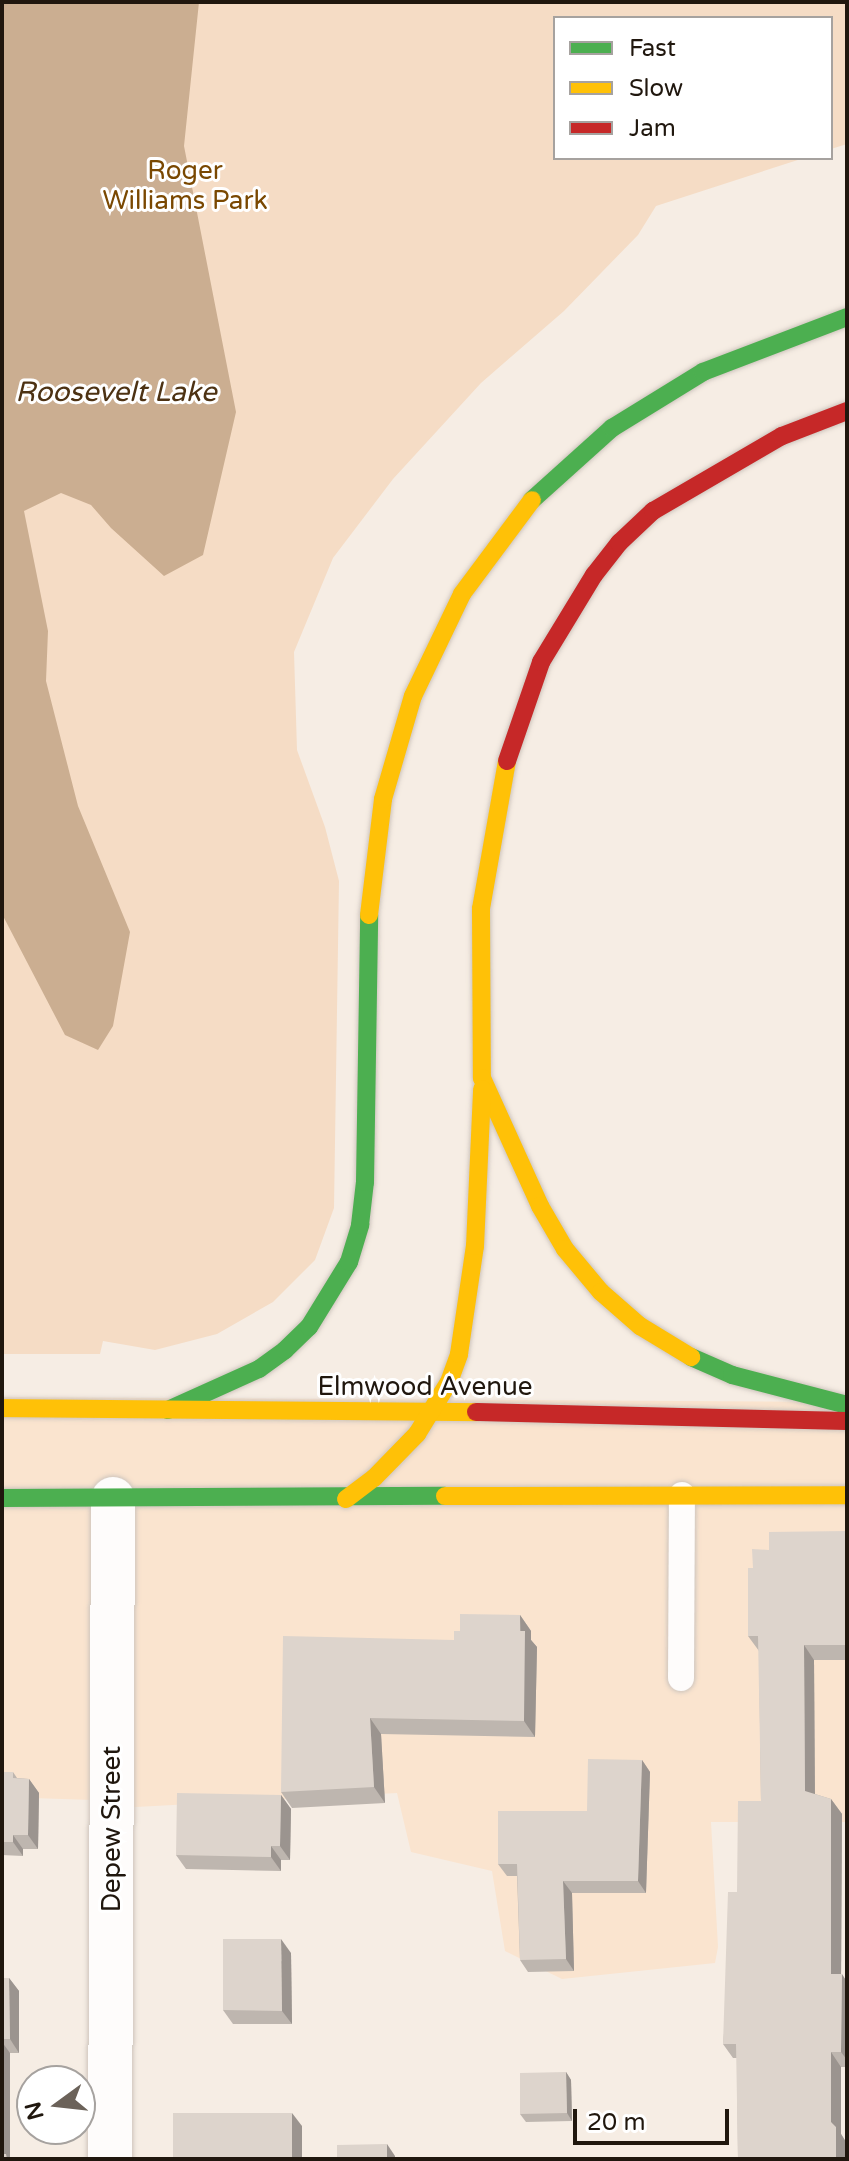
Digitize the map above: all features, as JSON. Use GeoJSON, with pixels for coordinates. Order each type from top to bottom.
{"type":"FeatureCollection","features":[{"type":"Feature","properties":{"kind":"main road"},"geometry":{"type":"LineString","coordinates":[[168,1410],[259,1369],[285,1350],[309,1327],[331,1296],[349,1262],[360,1225],[365,1182],[369,905],[383,799],[413,696],[462,594],[530,502],[612,428],[703,372],[847,317]]}},
{"type":"Feature","properties":{"kind":"main road"},"geometry":{"type":"LineString","coordinates":[[346,1499],[397,1456],[432,1412],[449,1382],[465,1325],[479,1191],[481,909],[488,844],[501,777],[541,662],[594,575],[619,543],[653,511],[782,436],[847,411]]}},
{"type":"Feature","properties":{"kind":"main road"},"geometry":{"type":"LineString","coordinates":[[482,1078],[540,1206],[565,1249],[601,1292],[640,1326],[681,1353],[732,1375],[847,1405]]}},
{"type":"Feature","properties":{"kind":"main road","name":"Elmwood Avenue"},"geometry":{"type":"LineString","coordinates":[[2,1408],[432,1412],[847,1421]]}},
{"type":"Feature","properties":{"kind":"main road"},"geometry":{"type":"LineString","coordinates":[[2,1498],[847,1495]]}},
{"type":"Feature","properties":{"kind":"street","name":"Depew Street"},"geometry":{"type":"LineString","coordinates":[[110,2159],[113,1499]]}},
{"type":"Feature","properties":{"kind":"lane"},"geometry":{"type":"LineString","coordinates":[[681,1678],[682,1495]]}},
{"type":"Feature","properties":{"kind":"shaded area"},"geometry":{"type":"Polygon","coordinates":[[[2,1397],[847,1402],[847,1822],[711,1822],[718,1947],[715,1963],[562,1979],[505,1951],[492,1871],[411,1852],[397,1793],[136,1807],[92,1800],[2,1797],[2,1397]]]}},
{"type":"Feature","properties":{"kind":"green space","name":"Roger Williams Park"},"geometry":{"type":"Polygon","coordinates":[[[2,2],[847,2],[847,144],[833,148],[833,16],[553,16],[553,160],[798,160],[656,206],[638,235],[564,311],[481,383],[393,479],[333,558],[294,652],[297,750],[325,827],[339,881],[334,1208],[315,1260],[273,1302],[217,1334],[155,1350],[103,1341],[100,1354],[2,1354],[2,2]]]}},
{"type":"Feature","properties":{"kind":"water","name":"Roosevelt Lake"},"geometry":{"type":"Polygon","coordinates":[[[2,2],[199,2],[184,146],[236,412],[203,555],[164,576],[111,528],[91,505],[61,493],[24,511],[48,631],[46,681],[78,806],[130,932],[113,1026],[98,1050],[65,1035],[2,914],[2,2]]]}},
{"type":"Feature","properties":{"kind":"building"},"geometry":{"type":"Polygon","coordinates":[[[847,1531],[847,1645],[804,1645],[805,1791],[831,1799],[831,1974],[842,1974],[841,2052],[831,2052],[831,2122],[836,2127],[836,2159],[738,2159],[736,2044],[723,2044],[728,1892],[737,1892],[738,1801],[761,1801],[758,1636],[748,1636],[748,1568],[753,1568],[752,1549],[769,1550],[769,1532],[847,1531]]]}},
{"type":"Feature","properties":{"kind":"building"},"geometry":{"type":"Polygon","coordinates":[[[460,1614],[520,1615],[520,1631],[525,1631],[524,1721],[370,1718],[374,1787],[281,1792],[283,1636],[454,1640],[454,1631],[460,1631],[460,1614]]]}},
{"type":"Feature","properties":{"kind":"building"},"geometry":{"type":"Polygon","coordinates":[[[588,1759],[642,1760],[638,1881],[563,1881],[566,1959],[520,1960],[517,1864],[498,1864],[498,1811],[587,1811],[588,1759]]]}},
{"type":"Feature","properties":{"kind":"building"},"geometry":{"type":"Polygon","coordinates":[[[2,1772],[13,1772],[13,1778],[29,1779],[28,1835],[13,1835],[13,1842],[2,1842],[2,1772]]]}},
{"type":"Feature","properties":{"kind":"building"},"geometry":{"type":"Polygon","coordinates":[[[177,1793],[281,1795],[280,1846],[271,1846],[271,1857],[176,1855],[177,1793]]]}},
{"type":"Feature","properties":{"kind":"building"},"geometry":{"type":"Polygon","coordinates":[[[223,1939],[281,1939],[282,2011],[223,2010],[223,1939]]]}},
{"type":"Feature","properties":{"kind":"building"},"geometry":{"type":"Polygon","coordinates":[[[2,1978],[9,1978],[10,2039],[2,2039],[2,1978]]]}},
{"type":"Feature","properties":{"kind":"building"},"geometry":{"type":"Polygon","coordinates":[[[566,2072],[567,2113],[520,2114],[520,2073],[566,2072]]]}},
{"type":"Feature","properties":{"kind":"building"},"geometry":{"type":"Polygon","coordinates":[[[173,2113],[292,2113],[292,2159],[173,2159],[173,2113]]]}},
{"type":"Feature","properties":{"kind":"building"},"geometry":{"type":"Polygon","coordinates":[[[387,2144],[387,2159],[337,2159],[337,2145],[387,2144]]]}},
{"type":"Feature","properties":{"kind":"traffic: fast"},"geometry":{"type":"LineString","coordinates":[[532,500],[612,428],[703,372],[847,317]]}},
{"type":"Feature","properties":{"kind":"traffic: fast"},"geometry":{"type":"LineString","coordinates":[[168,1410],[259,1369],[285,1350],[309,1327],[349,1262],[360,1225],[365,1182],[369,915]]}},
{"type":"Feature","properties":{"kind":"traffic: fast"},"geometry":{"type":"LineString","coordinates":[[691,1357],[732,1375],[847,1405]]}},
{"type":"Feature","properties":{"kind":"traffic: fast"},"geometry":{"type":"LineString","coordinates":[[2,1498],[445,1496]]}},
{"type":"Feature","properties":{"kind":"traffic: slow"},"geometry":{"type":"LineString","coordinates":[[369,915],[383,799],[413,696],[462,594],[532,500]]}},
{"type":"Feature","properties":{"kind":"traffic: slow"},"geometry":{"type":"LineString","coordinates":[[507,761],[481,909],[482,1078],[540,1206],[565,1249],[601,1292],[640,1326],[691,1357]]}},
{"type":"Feature","properties":{"kind":"traffic: slow"},"geometry":{"type":"LineString","coordinates":[[346,1499],[374,1478],[417,1434],[449,1382],[459,1354],[475,1246],[482,1089]]}},
{"type":"Feature","properties":{"kind":"traffic: slow"},"geometry":{"type":"LineString","coordinates":[[2,1408],[476,1412]]}},
{"type":"Feature","properties":{"kind":"traffic: slow"},"geometry":{"type":"LineString","coordinates":[[445,1496],[847,1495]]}},
{"type":"Feature","properties":{"kind":"traffic: jam"},"geometry":{"type":"LineString","coordinates":[[507,761],[541,662],[594,575],[619,543],[653,511],[782,436],[847,411]]}},
{"type":"Feature","properties":{"kind":"traffic: jam"},"geometry":{"type":"LineString","coordinates":[[476,1412],[847,1421]]}}]}
